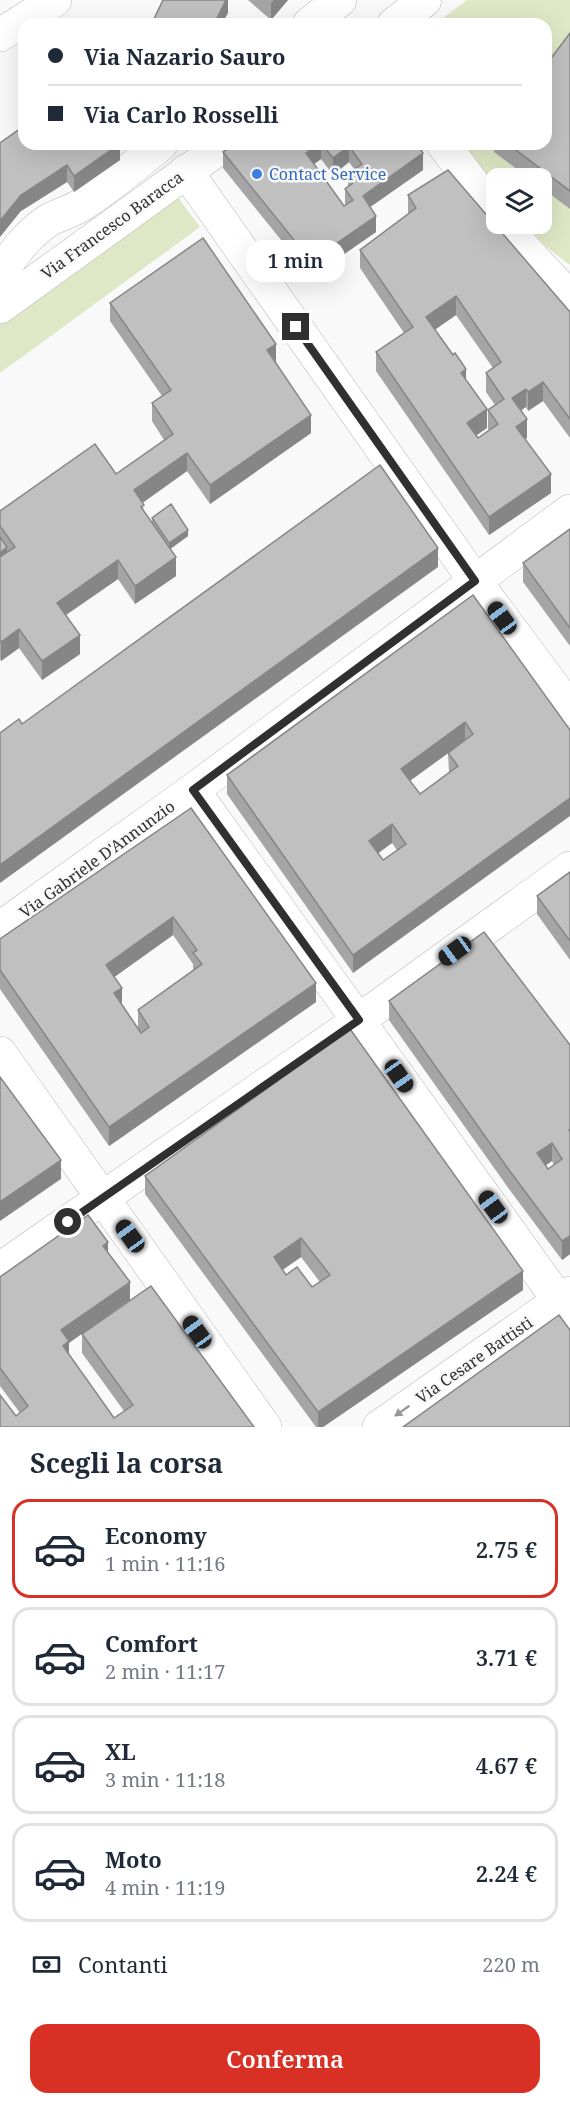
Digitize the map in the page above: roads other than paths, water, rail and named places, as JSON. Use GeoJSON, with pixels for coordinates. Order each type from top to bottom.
{"type":"FeatureCollection","features":[{"type":"Feature","properties":{"kind":"street"},"geometry":{"type":"LineString","coordinates":[[27,18],[55,0]]}},
{"type":"Feature","properties":{"kind":"street"},"geometry":{"type":"LineString","coordinates":[[317,18],[340,0]]}},
{"type":"Feature","properties":{"kind":"street"},"geometry":{"type":"LineString","coordinates":[[401,18],[425,0]]}},
{"type":"Feature","properties":{"kind":"street"},"geometry":{"type":"LineString","coordinates":[[0,35],[18,24]]}},
{"type":"Feature","properties":{"kind":"street"},"geometry":{"type":"LineString","coordinates":[[0,276],[7,263],[27,239],[49,220],[79,207],[117,181],[154,150]]}},
{"type":"Feature","properties":{"kind":"street","name":"Via Francesco Baracca"},"geometry":{"type":"LineString","coordinates":[[0,307],[216,150]]}},
{"type":"Feature","properties":{"kind":"street"},"geometry":{"type":"LineString","coordinates":[[448,150],[486,201]]}},
{"type":"Feature","properties":{"kind":"street"},"geometry":{"type":"LineString","coordinates":[[186,171],[475,581],[570,710]]}},
{"type":"Feature","properties":{"kind":"street"},"geometry":{"type":"LineString","coordinates":[[511,234],[570,298]]}},
{"type":"Feature","properties":{"kind":"street","name":"Via Gabriele D'Annunzio"},"geometry":{"type":"LineString","coordinates":[[0,928],[193,790],[570,511]]}},
{"type":"Feature","properties":{"kind":"street"},"geometry":{"type":"LineString","coordinates":[[193,790],[566,1303]]}},
{"type":"Feature","properties":{"kind":"street"},"geometry":{"type":"LineString","coordinates":[[0,1269],[359,1020],[570,868]]}},
{"type":"Feature","properties":{"kind":"street"},"geometry":{"type":"LineString","coordinates":[[0,1053],[265,1427]]}},
{"type":"Feature","properties":{"kind":"street","name":"Via Cesare Battisti"},"geometry":{"type":"LineString","coordinates":[[379,1427],[566,1303]]}},
{"type":"Feature","properties":{"kind":"place","name":"Contact Service"},"geometry":{"type":"Point","coordinates":[257,174]}}]}
